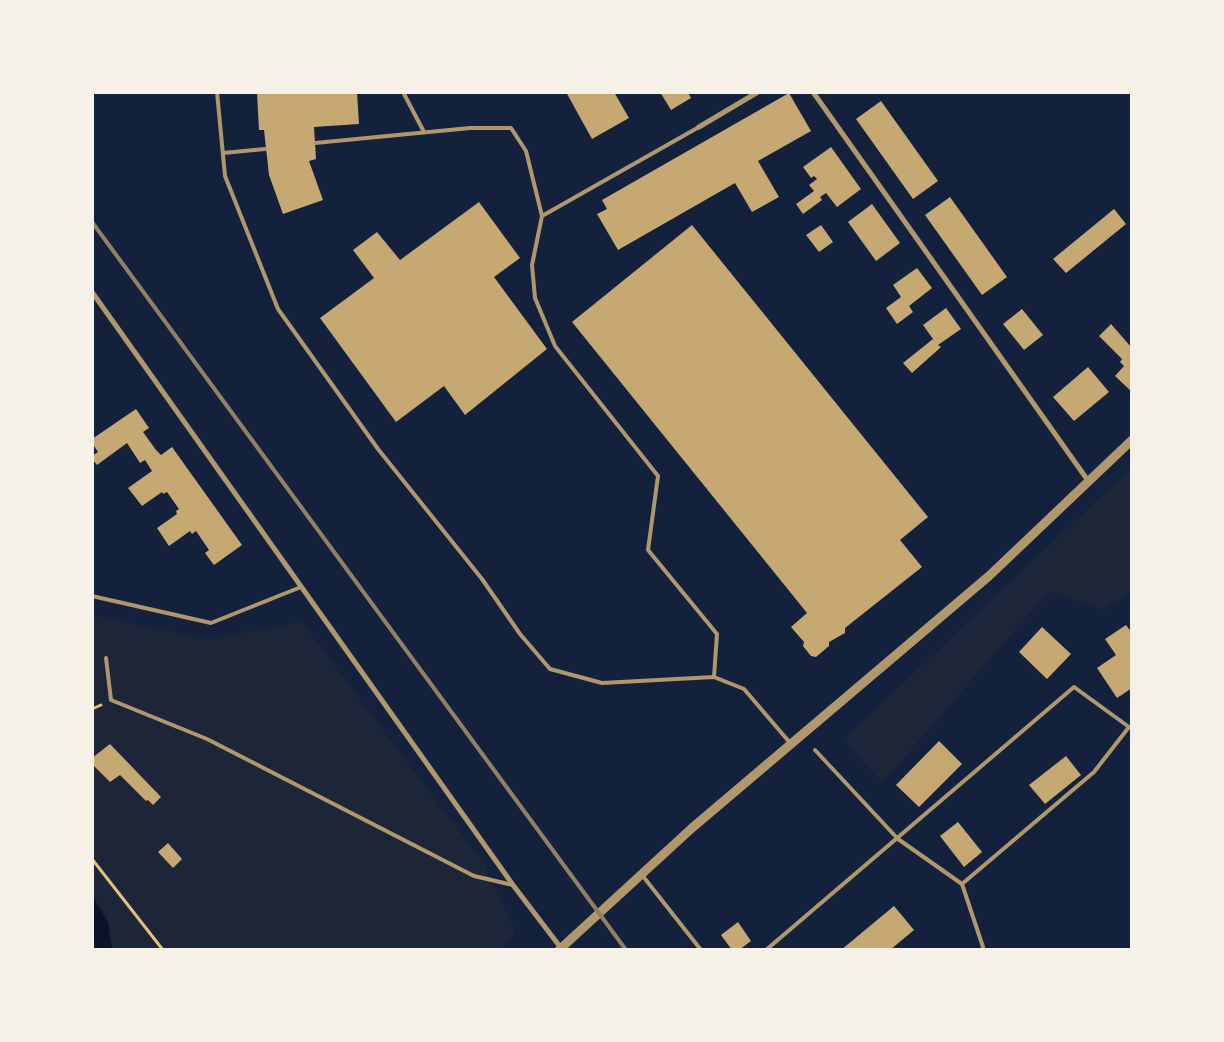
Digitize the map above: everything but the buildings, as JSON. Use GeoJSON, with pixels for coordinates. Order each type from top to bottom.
{"type":"FeatureCollection","features":[{"type":"Feature","properties":{"kind":"street"},"geometry":{"type":"LineString","coordinates":[[699,127],[758,92]]}},
{"type":"Feature","properties":{"kind":"street"},"geometry":{"type":"LineString","coordinates":[[813,92],[1089,482]]}},
{"type":"Feature","properties":{"kind":"street"},"geometry":{"type":"LineString","coordinates":[[92,292],[560,949],[640,873],[989,576],[1132,440]]}},
{"type":"Feature","properties":{"kind":"lane"},"geometry":{"type":"LineString","coordinates":[[217,92],[225,176],[278,309],[378,449],[482,580],[520,634],[550,669],[602,683],[714,677],[744,689],[790,744]]}},
{"type":"Feature","properties":{"kind":"lane"},"geometry":{"type":"LineString","coordinates":[[403,92],[424,132]]}},
{"type":"Feature","properties":{"kind":"lane"},"geometry":{"type":"LineString","coordinates":[[542,216],[699,127]]}},
{"type":"Feature","properties":{"kind":"lane"},"geometry":{"type":"LineString","coordinates":[[315,143],[470,128],[512,128],[526,151],[542,216],[532,265],[536,298],[555,346],[658,476],[648,550],[717,634],[714,677]]}},
{"type":"Feature","properties":{"kind":"lane"},"geometry":{"type":"LineString","coordinates":[[223,154],[265,149]]}},
{"type":"Feature","properties":{"kind":"lane"},"geometry":{"type":"LineString","coordinates":[[92,596],[211,623],[301,587]]}},
{"type":"Feature","properties":{"kind":"lane"},"geometry":{"type":"LineString","coordinates":[[106,658],[111,700],[207,739],[474,876],[513,885]]}},
{"type":"Feature","properties":{"kind":"lane"},"geometry":{"type":"LineString","coordinates":[[766,950],[1074,687],[1129,727],[1094,772],[962,884]]}},
{"type":"Feature","properties":{"kind":"lane"},"geometry":{"type":"LineString","coordinates":[[815,750],[898,839],[962,884],[984,950]]}},
{"type":"Feature","properties":{"kind":"lane"},"geometry":{"type":"LineString","coordinates":[[640,873],[701,950]]}},
{"type":"Feature","properties":{"kind":"path"},"geometry":{"type":"LineString","coordinates":[[92,859],[163,950]]}},
{"type":"Feature","properties":{"kind":"shaded area"},"geometry":{"type":"Polygon","coordinates":[[[1131,468],[1131,592],[1103,610],[1049,591],[882,783],[844,739],[1131,468]]]}},
{"type":"Feature","properties":{"kind":"shaded area"},"geometry":{"type":"Polygon","coordinates":[[[92,615],[207,639],[302,622],[485,865],[516,932],[500,950],[112,949],[108,922],[93,896],[92,615]]]}},
{"type":"Feature","properties":{"kind":"shaded area"},"geometry":{"type":"Polygon","coordinates":[[[92,896],[108,922],[112,949],[93,949],[92,896]]]}},
{"type":"Feature","properties":{"kind":"railway"},"geometry":{"type":"LineString","coordinates":[[92,222],[626,950]]}}]}
